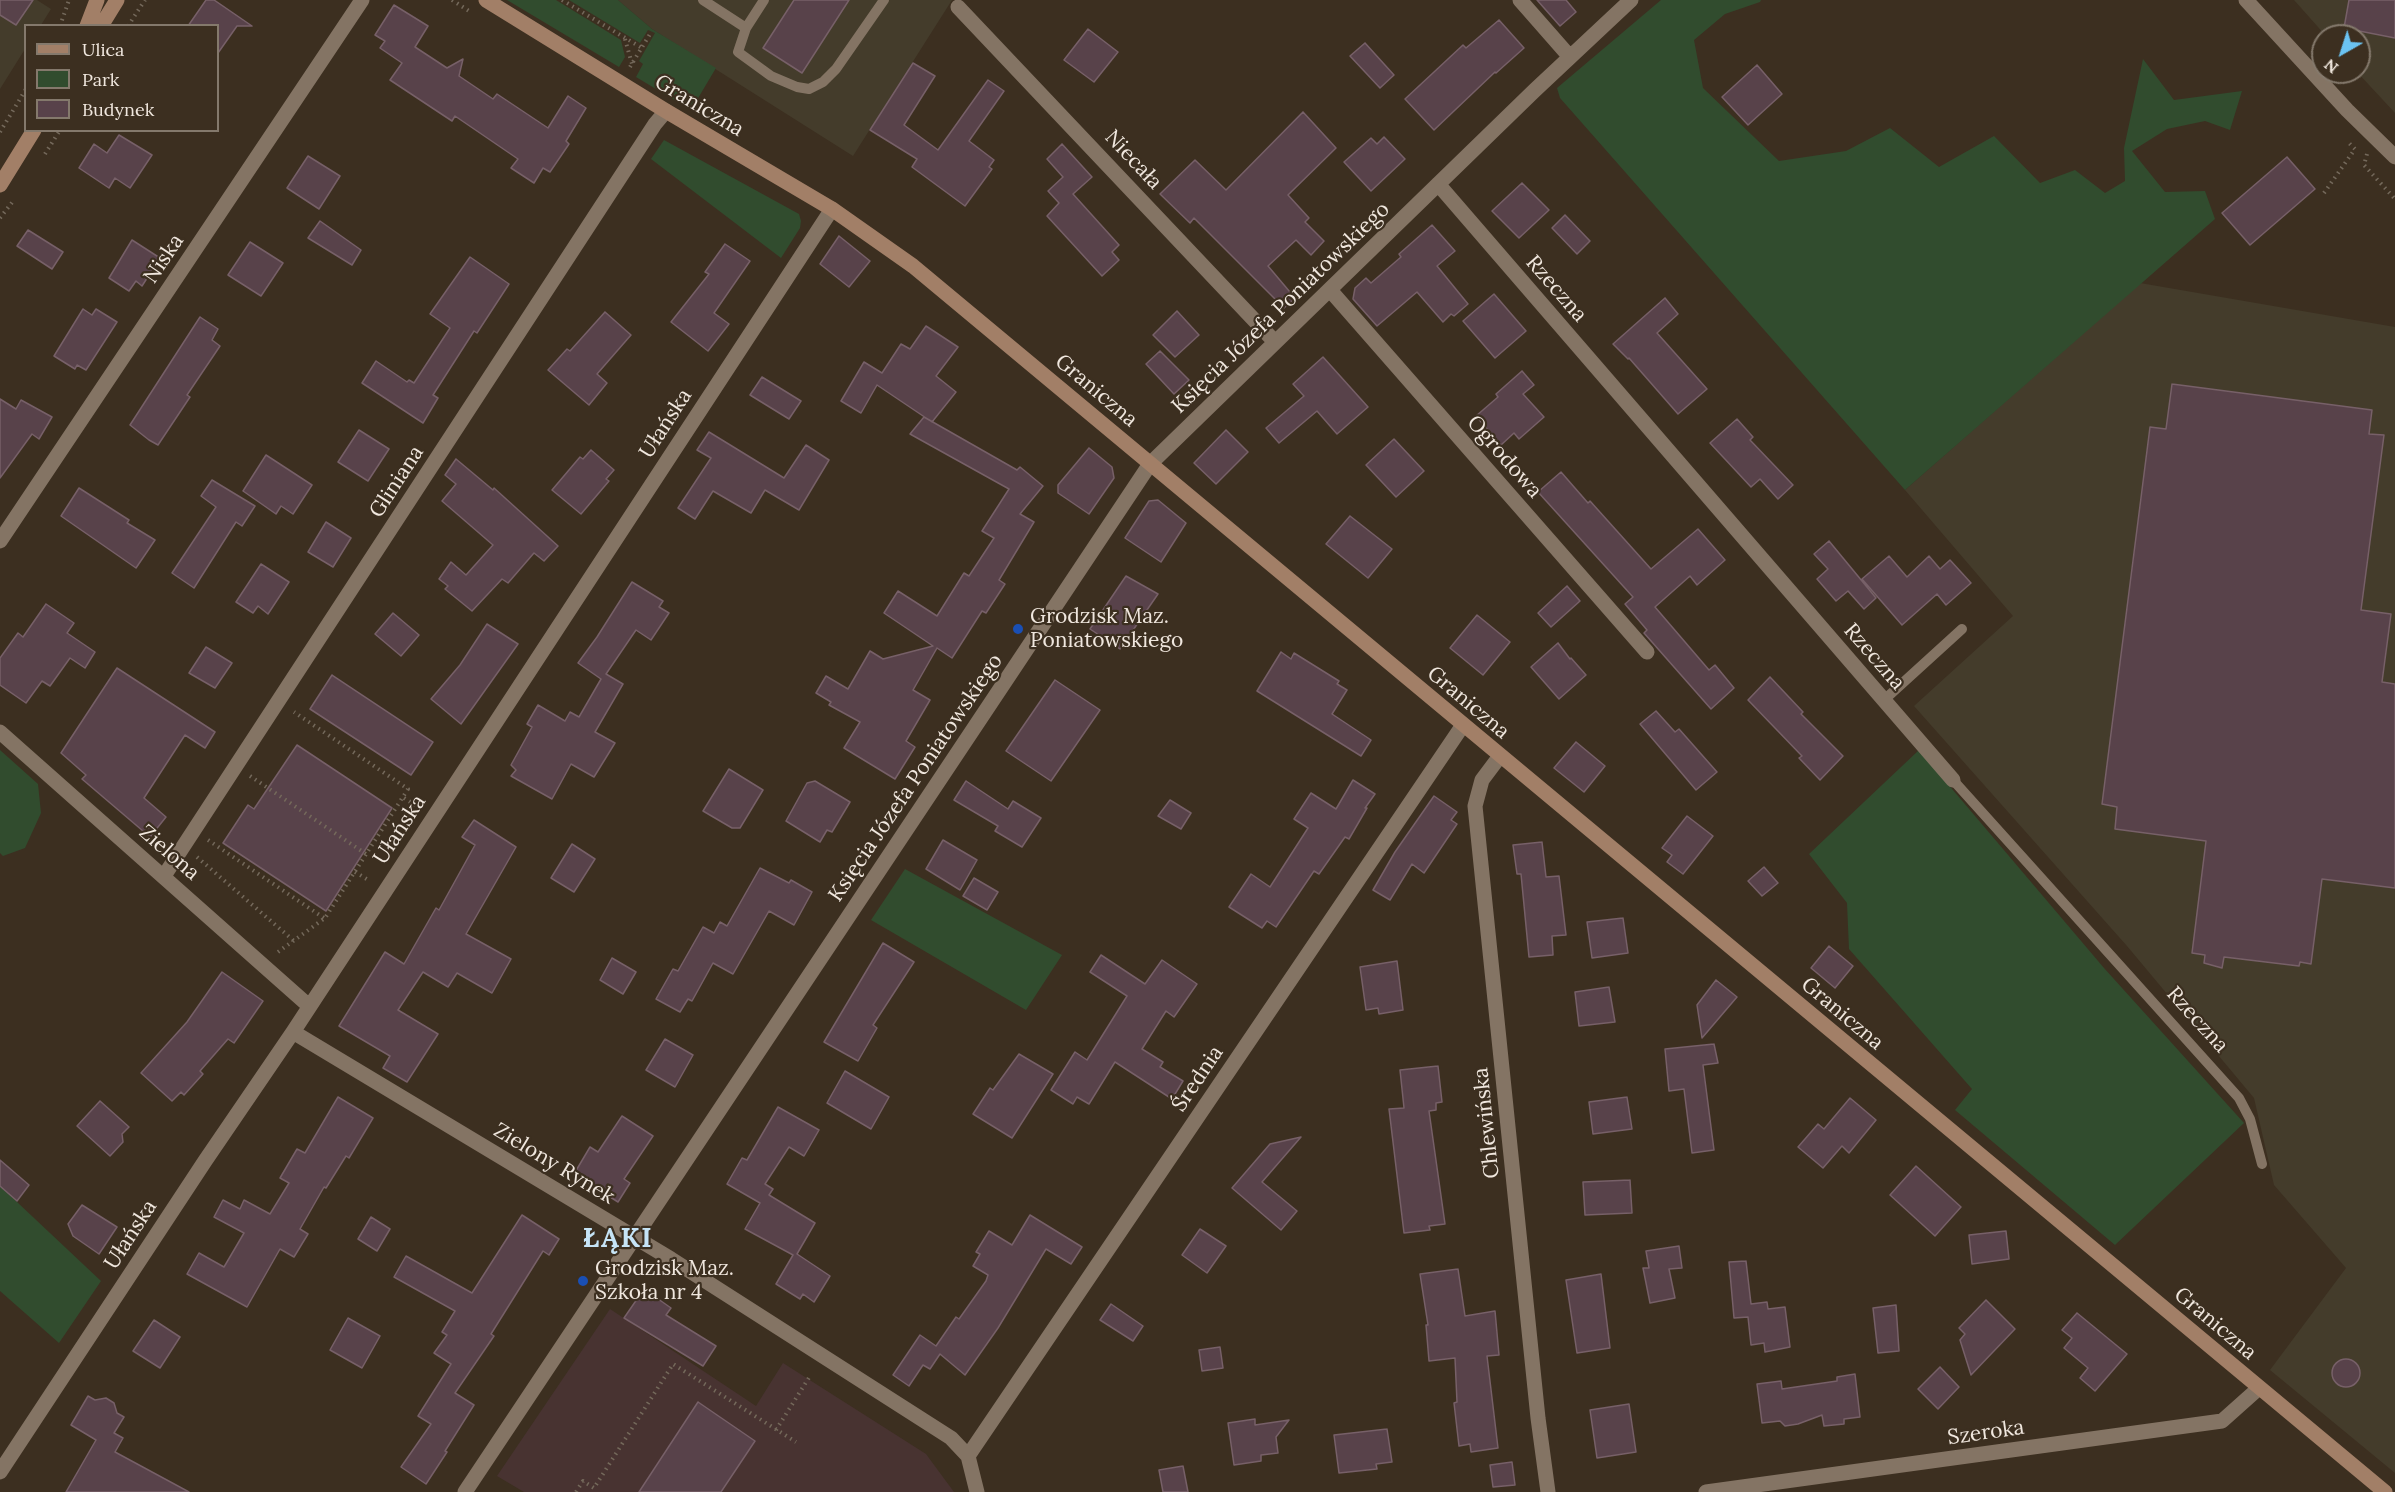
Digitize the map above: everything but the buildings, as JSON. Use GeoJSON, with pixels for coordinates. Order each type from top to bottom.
{"type":"FeatureCollection","features":[{"type":"Feature","properties":{"kind":"street"},"geometry":{"type":"LineString","coordinates":[[88,24],[97,0]]}},
{"type":"Feature","properties":{"kind":"street"},"geometry":{"type":"LineString","coordinates":[[102,24],[117,0]]}},
{"type":"Feature","properties":{"kind":"street","name":"Niska"},"geometry":{"type":"LineString","coordinates":[[0,541],[362,0]]}},
{"type":"Feature","properties":{"kind":"street","name":"Graniczna"},"geometry":{"type":"LineString","coordinates":[[486,0],[666,111],[832,209],[922,273],[2385,1492]]}},
{"type":"Feature","properties":{"kind":"street"},"geometry":{"type":"LineString","coordinates":[[1520,0],[1570,57]]}},
{"type":"Feature","properties":{"kind":"street","name":"Księcia Józefa Poniatowskiego"},"geometry":{"type":"LineString","coordinates":[[465,1492],[1150,464],[1631,0]]}},
{"type":"Feature","properties":{"kind":"street"},"geometry":{"type":"LineString","coordinates":[[2246,0],[2347,110],[2395,157]]}},
{"type":"Feature","properties":{"kind":"street","name":"Niecała"},"geometry":{"type":"LineString","coordinates":[[958,7],[1275,342]]}},
{"type":"Feature","properties":{"kind":"street","name":"Gliniana"},"geometry":{"type":"LineString","coordinates":[[164,876],[654,124],[666,111]]}},
{"type":"Feature","properties":{"kind":"street"},"geometry":{"type":"LineString","coordinates":[[0,185],[33,132]]}},
{"type":"Feature","properties":{"kind":"street","name":"Rzeczna"},"geometry":{"type":"LineString","coordinates":[[1438,184],[1953,780]]}},
{"type":"Feature","properties":{"kind":"street","name":"Ułańska"},"geometry":{"type":"LineString","coordinates":[[0,1472],[293,1032],[832,209]]}},
{"type":"Feature","properties":{"kind":"street","name":"Ogrodowa"},"geometry":{"type":"LineString","coordinates":[[1330,290],[1647,652]]}},
{"type":"Feature","properties":{"kind":"street","name":"Średnia"},"geometry":{"type":"LineString","coordinates":[[968,1456],[1463,725]]}},
{"type":"Feature","properties":{"kind":"street","name":"Zielona"},"geometry":{"type":"LineString","coordinates":[[0,732],[309,1006]]}},
{"type":"Feature","properties":{"kind":"street","name":"Chlewińska"},"geometry":{"type":"LineString","coordinates":[[1500,756],[1482,780],[1475,806],[1538,1418],[1548,1492]]}},
{"type":"Feature","properties":{"kind":"street","name":"Zielony Rynek"},"geometry":{"type":"LineString","coordinates":[[293,1032],[635,1237],[951,1438],[968,1456]]}},
{"type":"Feature","properties":{"kind":"street","name":"Szeroka"},"geometry":{"type":"LineString","coordinates":[[1706,1492],[2222,1421],[2259,1388]]}},
{"type":"Feature","properties":{"kind":"street"},"geometry":{"type":"LineString","coordinates":[[968,1456],[977,1492]]}},
{"type":"Feature","properties":{"kind":"lane"},"geometry":{"type":"LineString","coordinates":[[703,0],[746,28]]}},
{"type":"Feature","properties":{"kind":"lane"},"geometry":{"type":"LineString","coordinates":[[764,0],[746,28],[738,52],[771,76],[797,87],[809,89],[824,82],[836,69],[884,0]]}},
{"type":"Feature","properties":{"kind":"lane"},"geometry":{"type":"LineString","coordinates":[[1884,700],[1962,629]]}},
{"type":"Feature","properties":{"kind":"lane","name":"Rzeczna"},"geometry":{"type":"LineString","coordinates":[[1953,780],[2239,1098],[2250,1119],[2262,1164]]}},
{"type":"Feature","properties":{"kind":"path"},"geometry":{"type":"LineString","coordinates":[[61,24],[69,0]]}},
{"type":"Feature","properties":{"kind":"path"},"geometry":{"type":"LineString","coordinates":[[129,24],[145,0]]}},
{"type":"Feature","properties":{"kind":"path"},"geometry":{"type":"LineString","coordinates":[[562,0],[642,48]]}},
{"type":"Feature","properties":{"kind":"path"},"geometry":{"type":"LineString","coordinates":[[627,73],[650,34]]}},
{"type":"Feature","properties":{"kind":"path"},"geometry":{"type":"LineString","coordinates":[[624,38],[632,64]]}},
{"type":"Feature","properties":{"kind":"path"},"geometry":{"type":"LineString","coordinates":[[0,132],[24,92]]}},
{"type":"Feature","properties":{"kind":"path"},"geometry":{"type":"LineString","coordinates":[[2324,193],[2355,149],[2341,134]]}},
{"type":"Feature","properties":{"kind":"path"},"geometry":{"type":"LineString","coordinates":[[262,963],[324,918],[408,789],[279,701]]}},
{"type":"Feature","properties":{"kind":"path"},"geometry":{"type":"LineString","coordinates":[[236,767],[366,854]]}},
{"type":"Feature","properties":{"kind":"path"},"geometry":{"type":"LineString","coordinates":[[194,831],[324,918]]}},
{"type":"Feature","properties":{"kind":"path"},"geometry":{"type":"LineString","coordinates":[[185,846],[294,941]]}},
{"type":"Feature","properties":{"kind":"path"},"geometry":{"type":"LineString","coordinates":[[576,1492],[583,1481],[594,1488],[673,1364],[796,1442]]}},
{"type":"Feature","properties":{"kind":"path"},"geometry":{"type":"LineString","coordinates":[[776,1430],[810,1376]]}},
{"type":"Feature","properties":{"kind":"shaded area"},"geometry":{"type":"Polygon","coordinates":[[[0,0],[37,0],[51,9],[42,24],[24,24],[24,51],[0,89],[0,0]]]}},
{"type":"Feature","properties":{"kind":"shaded area"},"geometry":{"type":"Polygon","coordinates":[[[618,0],[952,0],[853,156],[652,29],[618,0]]]}},
{"type":"Feature","properties":{"kind":"shaded area"},"geometry":{"type":"Polygon","coordinates":[[[2294,0],[2395,0],[2395,113],[2368,84],[2371,84],[2371,24],[2315,24],[2294,0]]]}},
{"type":"Feature","properties":{"kind":"shaded area"},"geometry":{"type":"Polygon","coordinates":[[[2140,283],[2395,327],[2395,1473],[2270,1370],[2346,1268],[2274,1185],[2254,1098],[2127,946],[1914,706],[2013,616],[1905,490],[2140,283]]]}},
{"type":"Feature","properties":{"kind":"shaded area"},"geometry":{"type":"Polygon","coordinates":[[[610,1309],[756,1406],[783,1363],[926,1454],[954,1492],[524,1492],[497,1476],[610,1309]]]}},
{"type":"Feature","properties":{"kind":"green space"},"geometry":{"type":"Polygon","coordinates":[[[507,0],[556,0],[621,40],[625,57],[619,67],[507,0]]]}},
{"type":"Feature","properties":{"kind":"green space"},"geometry":{"type":"Polygon","coordinates":[[[569,0],[618,0],[652,29],[716,68],[691,110],[636,77],[643,64],[639,61],[655,33],[648,30],[640,43],[569,0]]]}},
{"type":"Feature","properties":{"kind":"green space"},"geometry":{"type":"Polygon","coordinates":[[[1661,0],[1761,0],[1725,14],[1694,40],[1703,88],[1779,161],[1846,151],[1890,128],[1939,167],[1994,136],[2040,183],[2075,170],[2105,193],[2125,181],[2124,148],[2143,59],[2174,100],[2242,91],[2230,130],[2205,121],[2167,129],[2132,151],[2165,192],[2205,191],[2215,219],[1905,490],[1560,98],[1557,88],[1661,0]]]}},
{"type":"Feature","properties":{"kind":"green space"},"geometry":{"type":"Polygon","coordinates":[[[664,140],[799,214],[800,228],[781,258],[651,159],[664,140]]]}},
{"type":"Feature","properties":{"kind":"green space"},"geometry":{"type":"Polygon","coordinates":[[[0,750],[38,784],[41,813],[25,848],[3,856],[0,853],[0,750]]]}},
{"type":"Feature","properties":{"kind":"green space"},"geometry":{"type":"Polygon","coordinates":[[[1919,750],[2104,968],[2244,1123],[2115,1245],[1955,1110],[1972,1089],[1849,949],[1847,903],[1809,854],[1919,750]]]}},
{"type":"Feature","properties":{"kind":"green space"},"geometry":{"type":"Polygon","coordinates":[[[905,869],[1062,955],[1026,1010],[871,920],[905,869]]]}},
{"type":"Feature","properties":{"kind":"green space"},"geometry":{"type":"Polygon","coordinates":[[[0,1186],[101,1281],[59,1343],[0,1291],[0,1186]]]}},
{"type":"Feature","properties":{"kind":"place","name":"Grodzisk Maz. Poniatowskiego"},"geometry":{"type":"Point","coordinates":[1018,629]}},
{"type":"Feature","properties":{"kind":"place","name":"Grodzisk Maz. Szkoła nr 4"},"geometry":{"type":"Point","coordinates":[583,1281]}},
{"type":"Feature","properties":{"kind":"district","name":"ŁĄKI"},"geometry":{"type":"Point","coordinates":[618,1239]}}]}
